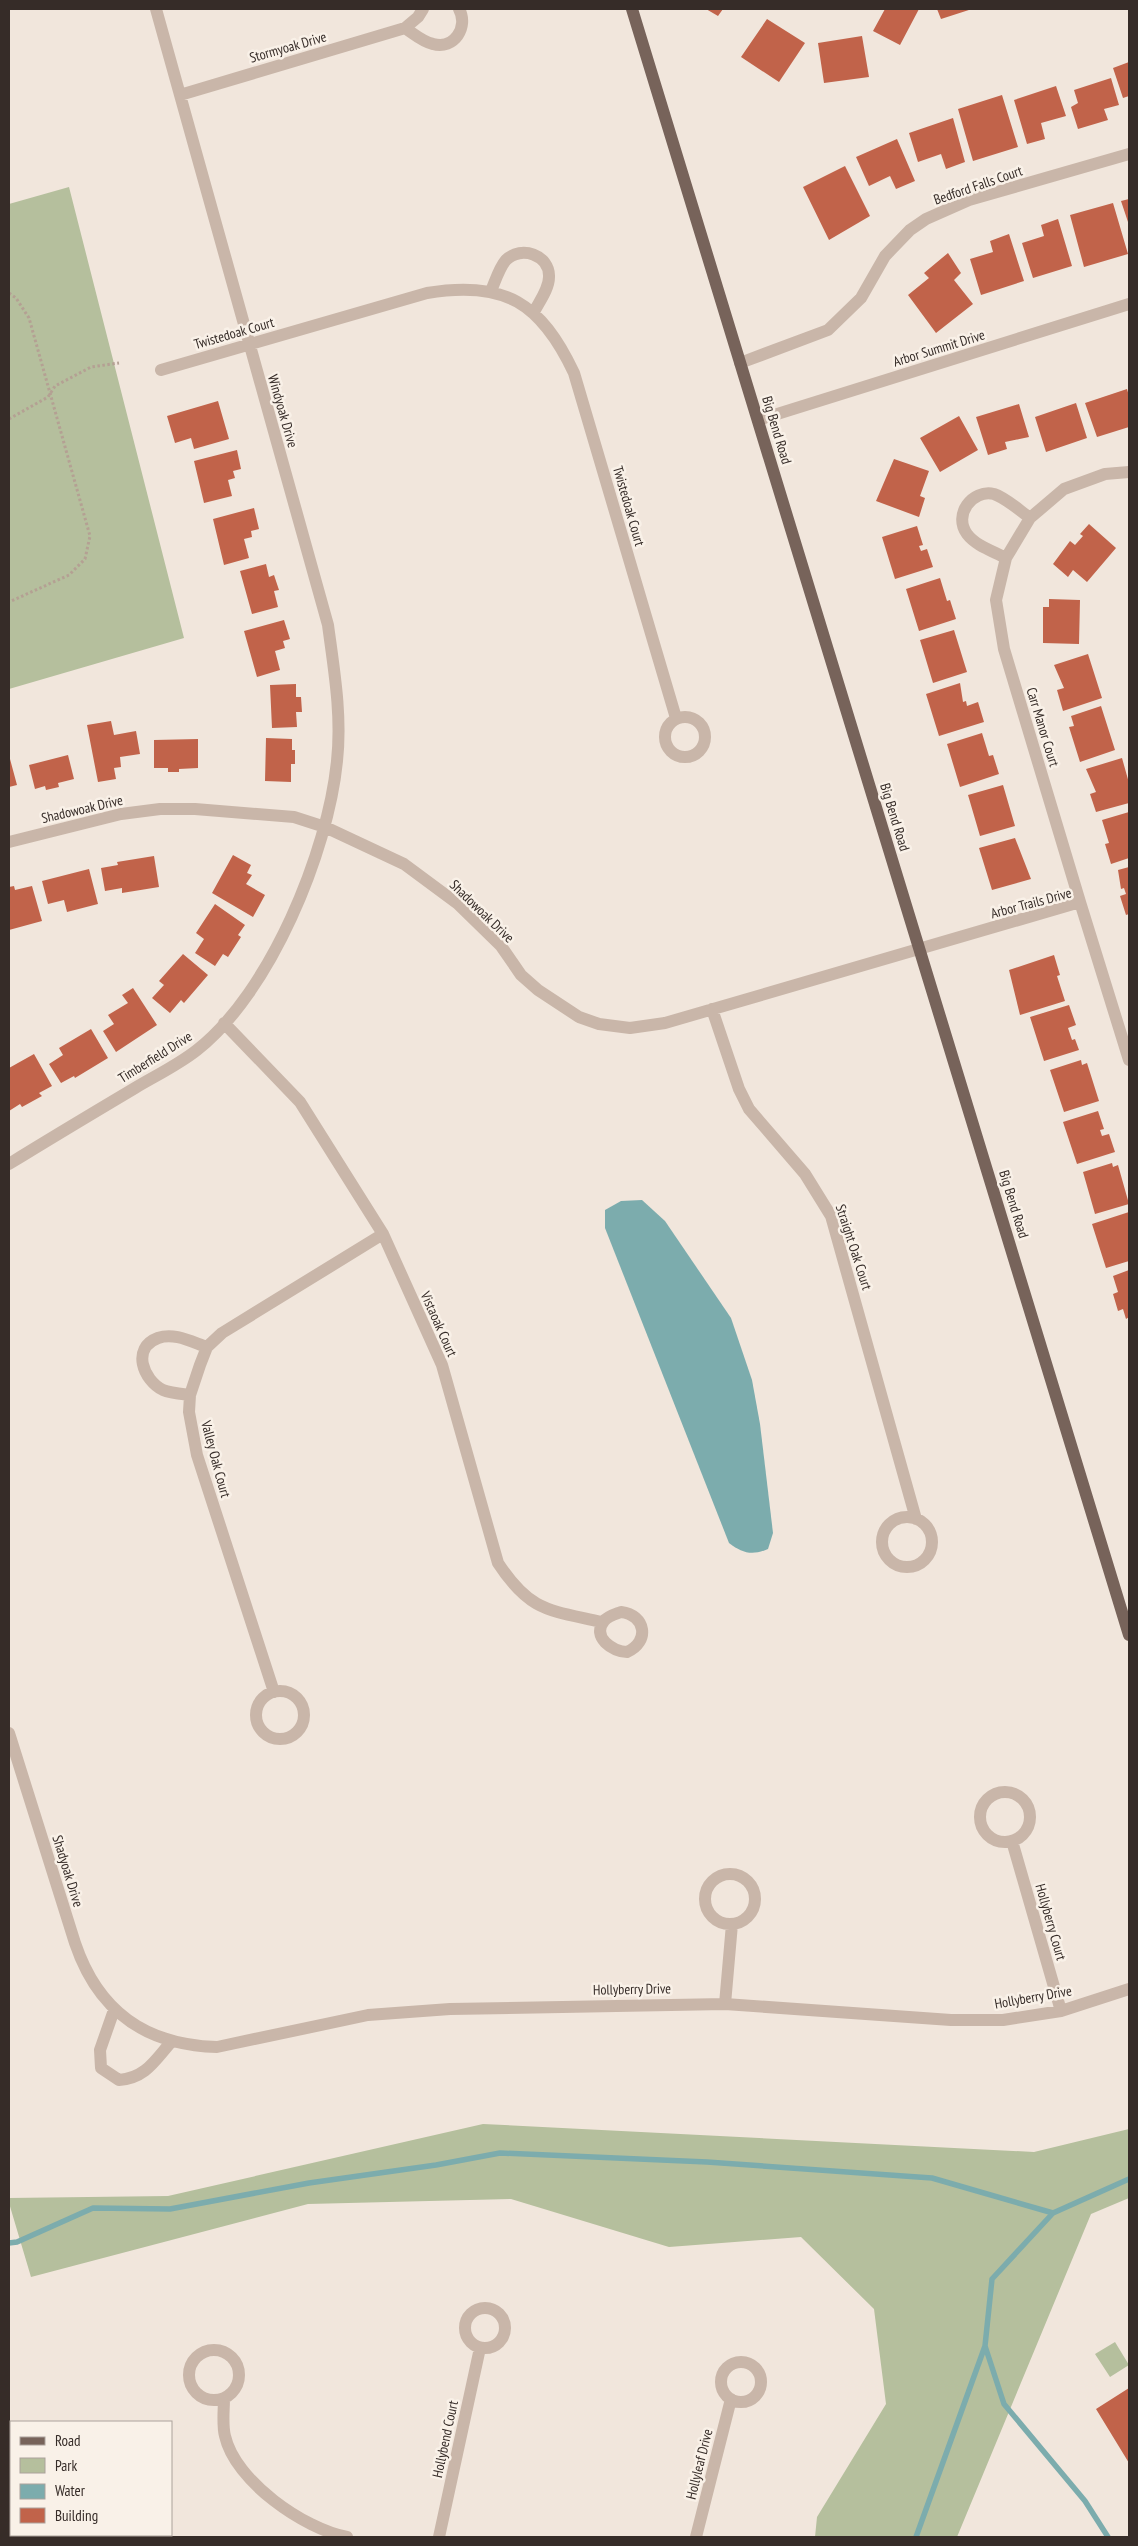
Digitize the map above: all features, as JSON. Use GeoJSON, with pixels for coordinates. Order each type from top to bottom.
{"type":"FeatureCollection","features":[{"type":"Feature","properties":{"kind":"main road","name":"Big Bend Road"},"geometry":{"type":"LineString","coordinates":[[632,9],[1129,1635]]}},
{"type":"Feature","properties":{"kind":"street","name":"Windyoak Drive"},"geometry":{"type":"LineString","coordinates":[[156,9],[328,625],[337,691],[339,730],[336,768],[325,827]]}},
{"type":"Feature","properties":{"kind":"street","name":"Stormyoak Drive"},"geometry":{"type":"LineString","coordinates":[[180,95],[405,28],[418,17],[423,9]]}},
{"type":"Feature","properties":{"kind":"street"},"geometry":{"type":"LineString","coordinates":[[405,28],[434,45],[449,43],[461,32],[463,24],[459,9]]}},
{"type":"Feature","properties":{"kind":"street","name":"Bedford Falls Court"},"geometry":{"type":"LineString","coordinates":[[740,363],[774,352],[828,330],[861,298],[885,256],[910,230],[926,219],[969,200],[1129,154]]}},
{"type":"Feature","properties":{"kind":"street"},"geometry":{"type":"LineString","coordinates":[[490,291],[501,268],[513,255],[521,252],[539,257],[545,263],[549,277],[548,285],[534,312]]}},
{"type":"Feature","properties":{"kind":"street","name":"Twistedoak Court"},"geometry":{"type":"LineString","coordinates":[[161,370],[427,293],[451,288],[490,291],[521,303],[534,312],[548,327],[574,373],[676,718]]}},
{"type":"Feature","properties":{"kind":"street","name":"Arbor Summit Drive"},"geometry":{"type":"LineString","coordinates":[[758,420],[1129,304]]}},
{"type":"Feature","properties":{"kind":"street","name":"Carr Manor Court"},"geometry":{"type":"LineString","coordinates":[[1080,902],[1004,649],[996,600],[1006,558],[1030,518],[1064,489],[1105,474],[1129,472]]}},
{"type":"Feature","properties":{"kind":"street"},"geometry":{"type":"LineString","coordinates":[[1006,558],[980,545],[965,532],[962,523],[967,504],[974,498],[992,494],[999,496],[1030,518]]}},
{"type":"Feature","properties":{"kind":"street","name":"Shadowoak Drive"},"geometry":{"type":"LineString","coordinates":[[9,842],[121,814],[160,809],[195,809],[294,817],[325,827],[404,864],[458,904],[501,946],[521,975],[538,990],[579,1017],[599,1024],[630,1028],[665,1023],[920,950]]}},
{"type":"Feature","properties":{"kind":"street","name":"Timberfield Drive"},"geometry":{"type":"LineString","coordinates":[[9,1164],[197,1050],[246,1000],[279,943],[312,866],[325,827]]}},
{"type":"Feature","properties":{"kind":"street","name":"Arbor Trails Drive"},"geometry":{"type":"LineString","coordinates":[[920,950],[1080,902],[1129,1060]]}},
{"type":"Feature","properties":{"kind":"street","name":"Straight Oak Court"},"geometry":{"type":"LineString","coordinates":[[712,1009],[739,1089],[749,1109],[805,1174],[831,1216],[916,1519]]}},
{"type":"Feature","properties":{"kind":"street","name":"Vistaoak Court"},"geometry":{"type":"LineString","coordinates":[[224,1023],[300,1102],[383,1234],[444,1372],[498,1563],[511,1582],[526,1598],[550,1610],[602,1622]]}},
{"type":"Feature","properties":{"kind":"street","name":"Valley Oak Court"},"geometry":{"type":"LineString","coordinates":[[274,1692],[197,1455],[189,1412],[190,1395],[207,1347],[222,1333],[383,1234]]}},
{"type":"Feature","properties":{"kind":"street"},"geometry":{"type":"LineString","coordinates":[[190,1395],[163,1390],[147,1377],[141,1365],[144,1351],[158,1338],[173,1336],[207,1347]]}},
{"type":"Feature","properties":{"kind":"street","name":"Shadyoak Drive"},"geometry":{"type":"LineString","coordinates":[[9,1733],[83,1967],[95,1988],[114,2010],[123,2018],[138,2026]]}},
{"type":"Feature","properties":{"kind":"street"},"geometry":{"type":"LineString","coordinates":[[998,1793],[1015,1794],[1022,1799],[1029,1810],[1028,1828],[1022,1835],[1012,1841],[994,1840],[987,1835],[980,1822],[983,1804],[988,1798],[998,1793]]}},
{"type":"Feature","properties":{"kind":"street","name":"Hollyberry Court"},"geometry":{"type":"LineString","coordinates":[[1012,1841],[1061,2011]]}},
{"type":"Feature","properties":{"kind":"street"},"geometry":{"type":"LineString","coordinates":[[725,2004],[732,1924]]}},
{"type":"Feature","properties":{"kind":"street","name":"Hollyberry Drive"},"geometry":{"type":"LineString","coordinates":[[138,2026],[172,2041],[194,2046],[217,2047],[368,2015],[450,2009],[725,2004],[968,2020],[1003,2020],[1061,2011],[1129,1989]]}},
{"type":"Feature","properties":{"kind":"street"},"geometry":{"type":"LineString","coordinates":[[114,2010],[99,2057],[101,2068],[119,2080],[136,2078],[143,2073],[172,2041]]}},
{"type":"Feature","properties":{"kind":"street","name":"Hollybend Court"},"geometry":{"type":"LineString","coordinates":[[439,2537],[480,2348]]}},
{"type":"Feature","properties":{"kind":"street"},"geometry":{"type":"LineString","coordinates":[[209,2350],[225,2352],[236,2364],[238,2380],[230,2394],[224,2398],[215,2400],[199,2395],[190,2382],[191,2365],[202,2352],[209,2350]]}},
{"type":"Feature","properties":{"kind":"street"},"geometry":{"type":"LineString","coordinates":[[224,2398],[225,2436],[237,2460],[254,2483],[286,2510],[304,2521],[343,2537]]}},
{"type":"Feature","properties":{"kind":"street","name":"Hollyleaf Drive"},"geometry":{"type":"LineString","coordinates":[[696,2537],[731,2399]]}},
{"type":"Feature","properties":{"kind":"path"},"geometry":{"type":"LineString","coordinates":[[9,293],[16,298],[29,318],[88,523],[90,536],[86,559],[69,575],[9,602]]}},
{"type":"Feature","properties":{"kind":"path"},"geometry":{"type":"LineString","coordinates":[[9,419],[48,397],[55,386],[91,367],[119,363]]}},
{"type":"Feature","properties":{"kind":"green space"},"geometry":{"type":"Polygon","coordinates":[[[69,187],[184,638],[9,689],[9,204],[69,187]]]}},
{"type":"Feature","properties":{"kind":"green space"},"geometry":{"type":"Polygon","coordinates":[[[483,2124],[1034,2152],[1129,2129],[1129,2198],[1091,2214],[957,2537],[815,2537],[817,2517],[886,2404],[874,2309],[801,2237],[669,2247],[511,2199],[308,2204],[31,2277],[9,2203],[9,2198],[168,2196],[483,2124]]]}},
{"type":"Feature","properties":{"kind":"green space"},"geometry":{"type":"Polygon","coordinates":[[[1115,2342],[1129,2365],[1110,2377],[1095,2354],[1115,2342]]]}},
{"type":"Feature","properties":{"kind":"water"},"geometry":{"type":"Polygon","coordinates":[[[642,1200],[665,1221],[731,1318],[752,1380],[760,1424],[773,1533],[768,1549],[752,1553],[738,1549],[729,1543],[605,1228],[605,1210],[621,1201],[642,1200]]]}},
{"type":"Feature","properties":{"kind":"building"},"geometry":{"type":"Polygon","coordinates":[[[706,9],[723,9],[718,16],[706,9]]]}},
{"type":"Feature","properties":{"kind":"building"},"geometry":{"type":"Polygon","coordinates":[[[885,9],[919,9],[900,45],[873,31],[885,9]]]}},
{"type":"Feature","properties":{"kind":"building"},"geometry":{"type":"Polygon","coordinates":[[[937,9],[972,9],[941,19],[937,9]]]}},
{"type":"Feature","properties":{"kind":"building"},"geometry":{"type":"Polygon","coordinates":[[[767,19],[805,43],[779,82],[741,57],[767,19]]]}},
{"type":"Feature","properties":{"kind":"building"},"geometry":{"type":"Polygon","coordinates":[[[862,36],[869,77],[824,83],[818,43],[862,36]]]}},
{"type":"Feature","properties":{"kind":"building"},"geometry":{"type":"Polygon","coordinates":[[[1129,62],[1129,96],[1123,98],[1113,68],[1129,62]]]}},
{"type":"Feature","properties":{"kind":"building"},"geometry":{"type":"Polygon","coordinates":[[[1111,78],[1119,105],[1104,109],[1108,120],[1078,129],[1071,107],[1078,103],[1074,90],[1111,78]]]}},
{"type":"Feature","properties":{"kind":"building"},"geometry":{"type":"Polygon","coordinates":[[[1056,86],[1066,116],[1041,123],[1045,139],[1027,144],[1014,100],[1056,86]]]}},
{"type":"Feature","properties":{"kind":"building"},"geometry":{"type":"Polygon","coordinates":[[[1002,95],[1018,147],[973,161],[958,109],[1002,95]]]}},
{"type":"Feature","properties":{"kind":"building"},"geometry":{"type":"Polygon","coordinates":[[[953,118],[965,162],[946,169],[941,154],[918,162],[909,133],[953,118]]]}},
{"type":"Feature","properties":{"kind":"building"},"geometry":{"type":"Polygon","coordinates":[[[897,139],[915,181],[896,189],[890,176],[869,186],[856,157],[897,139]]]}},
{"type":"Feature","properties":{"kind":"building"},"geometry":{"type":"Polygon","coordinates":[[[845,166],[870,216],[829,240],[803,187],[845,166]]]}},
{"type":"Feature","properties":{"kind":"building"},"geometry":{"type":"Polygon","coordinates":[[[1129,199],[1129,225],[1121,201],[1129,199]]]}},
{"type":"Feature","properties":{"kind":"building"},"geometry":{"type":"Polygon","coordinates":[[[1113,203],[1128,254],[1084,267],[1070,215],[1113,203]]]}},
{"type":"Feature","properties":{"kind":"building"},"geometry":{"type":"Polygon","coordinates":[[[1058,219],[1072,266],[1033,278],[1022,243],[1044,236],[1041,225],[1058,219]]]}},
{"type":"Feature","properties":{"kind":"building"},"geometry":{"type":"Polygon","coordinates":[[[1009,234],[1024,281],[981,295],[970,259],[993,252],[990,241],[1009,234]]]}},
{"type":"Feature","properties":{"kind":"building"},"geometry":{"type":"Polygon","coordinates":[[[948,253],[961,273],[954,280],[973,304],[936,333],[908,295],[929,278],[924,273],[948,253]]]}},
{"type":"Feature","properties":{"kind":"building"},"geometry":{"type":"Polygon","coordinates":[[[1127,389],[1129,396],[1129,427],[1097,437],[1085,403],[1127,389]]]}},
{"type":"Feature","properties":{"kind":"building"},"geometry":{"type":"Polygon","coordinates":[[[218,401],[229,439],[194,449],[191,438],[175,443],[167,416],[218,401]]]}},
{"type":"Feature","properties":{"kind":"building"},"geometry":{"type":"Polygon","coordinates":[[[1076,403],[1087,438],[1046,452],[1035,417],[1076,403]]]}},
{"type":"Feature","properties":{"kind":"building"},"geometry":{"type":"Polygon","coordinates":[[[1019,404],[1029,437],[1005,442],[1007,449],[988,455],[976,417],[1019,404]]]}},
{"type":"Feature","properties":{"kind":"building"},"geometry":{"type":"Polygon","coordinates":[[[959,416],[978,450],[940,472],[920,438],[959,416]]]}},
{"type":"Feature","properties":{"kind":"building"},"geometry":{"type":"Polygon","coordinates":[[[237,450],[241,469],[233,471],[235,478],[228,480],[232,496],[204,503],[194,461],[237,450]]]}},
{"type":"Feature","properties":{"kind":"building"},"geometry":{"type":"Polygon","coordinates":[[[894,459],[929,471],[920,496],[925,498],[919,517],[876,501],[894,459]]]}},
{"type":"Feature","properties":{"kind":"building"},"geometry":{"type":"Polygon","coordinates":[[[254,508],[259,529],[251,531],[252,537],[244,539],[249,558],[224,565],[213,519],[254,508]]]}},
{"type":"Feature","properties":{"kind":"building"},"geometry":{"type":"Polygon","coordinates":[[[1089,524],[1116,548],[1087,582],[1073,570],[1068,577],[1053,564],[1070,541],[1075,545],[1083,536],[1080,534],[1089,524]]]}},
{"type":"Feature","properties":{"kind":"building"},"geometry":{"type":"Polygon","coordinates":[[[917,526],[923,545],[919,546],[921,551],[927,549],[933,567],[895,579],[882,537],[917,526]]]}},
{"type":"Feature","properties":{"kind":"building"},"geometry":{"type":"Polygon","coordinates":[[[266,564],[269,577],[274,575],[279,590],[274,591],[278,607],[252,614],[240,571],[266,564]]]}},
{"type":"Feature","properties":{"kind":"building"},"geometry":{"type":"Polygon","coordinates":[[[940,578],[947,601],[950,600],[956,619],[919,631],[906,589],[940,578]]]}},
{"type":"Feature","properties":{"kind":"building"},"geometry":{"type":"Polygon","coordinates":[[[1049,599],[1080,600],[1079,644],[1043,643],[1043,607],[1049,607],[1049,599]]]}},
{"type":"Feature","properties":{"kind":"building"},"geometry":{"type":"Polygon","coordinates":[[[284,620],[290,639],[283,641],[285,648],[275,651],[280,670],[257,677],[244,631],[284,620]]]}},
{"type":"Feature","properties":{"kind":"building"},"geometry":{"type":"Polygon","coordinates":[[[954,630],[967,672],[933,683],[920,640],[954,630]]]}},
{"type":"Feature","properties":{"kind":"building"},"geometry":{"type":"Polygon","coordinates":[[[1088,654],[1102,698],[1063,711],[1057,690],[1064,688],[1054,665],[1088,654]]]}},
{"type":"Feature","properties":{"kind":"building"},"geometry":{"type":"Polygon","coordinates":[[[960,683],[963,702],[966,701],[967,706],[978,702],[984,722],[939,736],[926,694],[960,683]]]}},
{"type":"Feature","properties":{"kind":"building"},"geometry":{"type":"Polygon","coordinates":[[[296,684],[296,697],[301,697],[302,712],[296,712],[297,727],[272,728],[270,685],[296,684]]]}},
{"type":"Feature","properties":{"kind":"building"},"geometry":{"type":"Polygon","coordinates":[[[1101,706],[1115,750],[1080,762],[1069,727],[1074,726],[1071,716],[1101,706]]]}},
{"type":"Feature","properties":{"kind":"building"},"geometry":{"type":"Polygon","coordinates":[[[111,721],[114,735],[136,731],[140,754],[120,757],[121,767],[114,768],[116,779],[98,782],[87,725],[111,721]]]}},
{"type":"Feature","properties":{"kind":"building"},"geometry":{"type":"Polygon","coordinates":[[[982,733],[989,756],[993,755],[999,774],[960,787],[947,744],[982,733]]]}},
{"type":"Feature","properties":{"kind":"building"},"geometry":{"type":"Polygon","coordinates":[[[266,738],[292,739],[292,750],[295,750],[295,764],[291,764],[291,782],[265,781],[266,738]]]}},
{"type":"Feature","properties":{"kind":"building"},"geometry":{"type":"Polygon","coordinates":[[[198,739],[198,768],[179,769],[179,772],[168,772],[168,768],[154,768],[154,740],[198,739]]]}},
{"type":"Feature","properties":{"kind":"building"},"geometry":{"type":"Polygon","coordinates":[[[68,755],[74,779],[58,783],[59,787],[46,790],[45,786],[35,789],[29,765],[68,755]]]}},
{"type":"Feature","properties":{"kind":"building"},"geometry":{"type":"Polygon","coordinates":[[[1122,758],[1129,783],[1129,803],[1096,812],[1090,794],[1096,792],[1086,769],[1122,758]]]}},
{"type":"Feature","properties":{"kind":"building"},"geometry":{"type":"Polygon","coordinates":[[[9,760],[17,785],[9,787],[9,760]]]}},
{"type":"Feature","properties":{"kind":"building"},"geometry":{"type":"Polygon","coordinates":[[[1003,785],[1015,826],[980,836],[968,795],[1003,785]]]}},
{"type":"Feature","properties":{"kind":"building"},"geometry":{"type":"Polygon","coordinates":[[[1129,812],[1129,858],[1111,864],[1105,844],[1109,843],[1102,820],[1129,812]]]}},
{"type":"Feature","properties":{"kind":"building"},"geometry":{"type":"Polygon","coordinates":[[[1015,838],[1031,879],[992,890],[979,848],[1015,838]]]}},
{"type":"Feature","properties":{"kind":"building"},"geometry":{"type":"Polygon","coordinates":[[[233,855],[251,865],[247,873],[252,875],[246,884],[265,895],[253,917],[212,893],[233,855]]]}},
{"type":"Feature","properties":{"kind":"building"},"geometry":{"type":"Polygon","coordinates":[[[154,856],[159,887],[122,893],[122,888],[105,891],[101,868],[118,865],[117,862],[154,856]]]}},
{"type":"Feature","properties":{"kind":"building"},"geometry":{"type":"Polygon","coordinates":[[[1129,867],[1129,914],[1126,915],[1120,896],[1126,894],[1124,888],[1121,889],[1118,870],[1129,867]]]}},
{"type":"Feature","properties":{"kind":"building"},"geometry":{"type":"Polygon","coordinates":[[[89,869],[98,904],[67,912],[64,900],[48,904],[42,881],[89,869]]]}},
{"type":"Feature","properties":{"kind":"building"},"geometry":{"type":"Polygon","coordinates":[[[14,886],[15,890],[32,886],[42,921],[9,930],[9,887],[14,886]]]}},
{"type":"Feature","properties":{"kind":"building"},"geometry":{"type":"Polygon","coordinates":[[[215,904],[245,925],[238,935],[241,937],[228,957],[223,954],[215,966],[195,953],[204,939],[196,933],[215,904]]]}},
{"type":"Feature","properties":{"kind":"building"},"geometry":{"type":"Polygon","coordinates":[[[183,954],[208,975],[184,1003],[181,1000],[170,1013],[152,998],[164,985],[159,981],[183,954]]]}},
{"type":"Feature","properties":{"kind":"building"},"geometry":{"type":"Polygon","coordinates":[[[1054,955],[1060,975],[1057,976],[1065,1001],[1020,1015],[1009,970],[1054,955]]]}},
{"type":"Feature","properties":{"kind":"building"},"geometry":{"type":"Polygon","coordinates":[[[133,988],[157,1025],[116,1052],[103,1031],[114,1024],[108,1015],[128,1003],[122,995],[133,988]]]}},
{"type":"Feature","properties":{"kind":"building"},"geometry":{"type":"Polygon","coordinates":[[[1069,1005],[1076,1025],[1068,1028],[1072,1040],[1075,1039],[1079,1050],[1044,1061],[1030,1017],[1069,1005]]]}},
{"type":"Feature","properties":{"kind":"building"},"geometry":{"type":"Polygon","coordinates":[[[91,1029],[108,1058],[75,1078],[74,1076],[61,1083],[49,1064],[63,1055],[59,1048],[91,1029]]]}},
{"type":"Feature","properties":{"kind":"building"},"geometry":{"type":"Polygon","coordinates":[[[34,1054],[52,1086],[39,1093],[42,1096],[22,1107],[20,1104],[9,1111],[9,1068],[34,1054]]]}},
{"type":"Feature","properties":{"kind":"building"},"geometry":{"type":"Polygon","coordinates":[[[1081,1060],[1082,1065],[1087,1063],[1099,1101],[1064,1112],[1050,1070],[1081,1060]]]}},
{"type":"Feature","properties":{"kind":"building"},"geometry":{"type":"Polygon","coordinates":[[[1098,1111],[1104,1129],[1100,1130],[1102,1136],[1109,1134],[1115,1152],[1077,1164],[1063,1122],[1098,1111]]]}},
{"type":"Feature","properties":{"kind":"building"},"geometry":{"type":"Polygon","coordinates":[[[1112,1163],[1113,1167],[1118,1165],[1129,1204],[1095,1214],[1083,1172],[1112,1163]]]}},
{"type":"Feature","properties":{"kind":"building"},"geometry":{"type":"Polygon","coordinates":[[[1129,1212],[1129,1261],[1106,1268],[1092,1224],[1129,1212]]]}},
{"type":"Feature","properties":{"kind":"building"},"geometry":{"type":"Polygon","coordinates":[[[1129,1270],[1129,1317],[1126,1319],[1123,1309],[1118,1311],[1113,1294],[1118,1292],[1113,1276],[1129,1270]]]}},
{"type":"Feature","properties":{"kind":"building"},"geometry":{"type":"Polygon","coordinates":[[[1129,2388],[1129,2463],[1096,2409],[1129,2388]]]}},
{"type":"Feature","properties":{"kind":"waterway"},"geometry":{"type":"LineString","coordinates":[[9,2243],[17,2242],[93,2208],[170,2209],[309,2183],[436,2165],[500,2153],[707,2162],[932,2178],[1053,2213]]}},
{"type":"Feature","properties":{"kind":"waterway"},"geometry":{"type":"LineString","coordinates":[[1108,2537],[1085,2501],[1004,2404],[985,2346],[992,2279],[1053,2213],[1129,2179]]}},
{"type":"Feature","properties":{"kind":"waterway"},"geometry":{"type":"LineString","coordinates":[[916,2537],[985,2346]]}}]}
